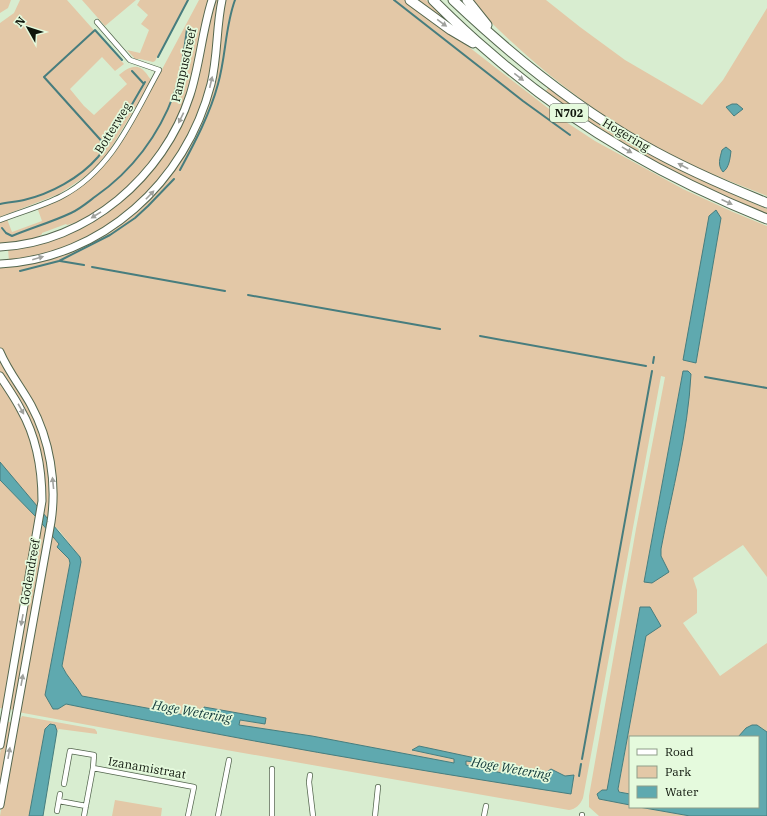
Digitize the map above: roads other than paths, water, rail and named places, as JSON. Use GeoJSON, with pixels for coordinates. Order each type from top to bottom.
{"type":"FeatureCollection","features":[{"type":"Feature","properties":{"kind":"highway","name":"N702"},"geometry":{"type":"LineString","coordinates":[[410,0],[451,30],[489,53]]}},
{"type":"Feature","properties":{"kind":"highway","name":"Hogering"},"geometry":{"type":"LineString","coordinates":[[434,0],[489,53],[563,110],[654,166],[706,192],[767,218]]}},
{"type":"Feature","properties":{"kind":"highway","name":"Hogering"},"geometry":{"type":"LineString","coordinates":[[453,0],[542,77],[591,113],[643,145],[689,169],[767,203]]}},
{"type":"Feature","properties":{"kind":"highway","name":"N702"},"geometry":{"type":"LineString","coordinates":[[467,0],[502,43]]}},
{"type":"Feature","properties":{"kind":"main road","name":"Pampusdreef"},"geometry":{"type":"LineString","coordinates":[[0,247],[25,244],[44,239],[75,227],[104,210],[129,190],[145,174],[167,144],[184,112],[194,81],[203,30],[212,0]]}},
{"type":"Feature","properties":{"kind":"main road"},"geometry":{"type":"LineString","coordinates":[[0,264],[32,260],[56,253],[84,242],[102,233],[121,220],[141,204],[157,187],[171,170],[187,145],[201,114],[214,71],[219,12],[222,0]]}},
{"type":"Feature","properties":{"kind":"main road","name":"Godendreef"},"geometry":{"type":"LineString","coordinates":[[0,352],[12,376],[31,406],[43,434],[50,461],[53,490],[51,522],[0,805]]}},
{"type":"Feature","properties":{"kind":"main road","name":"Godendreef"},"geometry":{"type":"LineString","coordinates":[[0,376],[21,409],[27,422],[36,447],[42,486],[39,527],[0,745]]}},
{"type":"Feature","properties":{"kind":"street","name":"Botterweg"},"geometry":{"type":"LineString","coordinates":[[0,220],[62,196],[88,179],[114,151],[159,70],[130,60],[96,22]]}},
{"type":"Feature","properties":{"kind":"street"},"geometry":{"type":"LineString","coordinates":[[64,784],[70,751],[94,755],[93,768]]}},
{"type":"Feature","properties":{"kind":"street"},"geometry":{"type":"LineString","coordinates":[[218,816],[229,760]]}},
{"type":"Feature","properties":{"kind":"street","name":"Izanamistraat"},"geometry":{"type":"LineString","coordinates":[[84,816],[93,768],[194,786],[188,816]]}},
{"type":"Feature","properties":{"kind":"street"},"geometry":{"type":"LineString","coordinates":[[272,769],[272,816]]}},
{"type":"Feature","properties":{"kind":"street"},"geometry":{"type":"LineString","coordinates":[[310,775],[309,782],[313,816]]}},
{"type":"Feature","properties":{"kind":"street"},"geometry":{"type":"LineString","coordinates":[[375,816],[378,788]]}},
{"type":"Feature","properties":{"kind":"street"},"geometry":{"type":"LineString","coordinates":[[57,811],[60,794]]}},
{"type":"Feature","properties":{"kind":"street"},"geometry":{"type":"LineString","coordinates":[[59,801],[86,806]]}},
{"type":"Feature","properties":{"kind":"street"},"geometry":{"type":"LineString","coordinates":[[484,816],[486,806]]}},
{"type":"Feature","properties":{"kind":"water"},"geometry":{"type":"Polygon","coordinates":[[[732,104],[737,104],[743,109],[734,116],[726,107],[732,104]]]}},
{"type":"Feature","properties":{"kind":"water"},"geometry":{"type":"Polygon","coordinates":[[[726,147],[731,151],[730,160],[728,166],[723,172],[720,167],[720,161],[722,150],[726,147]]]}},
{"type":"Feature","properties":{"kind":"water"},"geometry":{"type":"Polygon","coordinates":[[[716,210],[721,218],[696,363],[683,360],[709,216],[716,210]]]}},
{"type":"Feature","properties":{"kind":"water"},"geometry":{"type":"Polygon","coordinates":[[[683,371],[688,371],[691,374],[687,418],[661,549],[661,556],[669,572],[652,583],[644,582],[683,371]]]}},
{"type":"Feature","properties":{"kind":"water","name":"Hoge Wetering"},"geometry":{"type":"Polygon","coordinates":[[[0,462],[80,557],[81,562],[62,666],[82,696],[222,722],[223,717],[203,713],[204,707],[266,718],[265,724],[240,720],[239,725],[312,736],[454,763],[454,759],[412,750],[419,746],[480,759],[481,763],[466,761],[466,765],[502,773],[514,766],[528,776],[536,777],[551,769],[565,776],[574,775],[571,794],[318,752],[66,704],[58,709],[53,709],[45,695],[70,563],[69,559],[57,547],[59,544],[38,519],[0,480],[0,462]]]}},
{"type":"Feature","properties":{"kind":"water"},"geometry":{"type":"Polygon","coordinates":[[[640,607],[650,607],[661,626],[646,636],[618,789],[619,792],[629,794],[629,805],[599,799],[597,794],[602,790],[607,790],[640,607]]]}},
{"type":"Feature","properties":{"kind":"water"},"geometry":{"type":"Polygon","coordinates":[[[50,724],[55,725],[57,731],[43,816],[29,816],[45,729],[50,724]]]}},
{"type":"Feature","properties":{"kind":"water"},"geometry":{"type":"Polygon","coordinates":[[[752,725],[757,725],[767,732],[767,816],[690,816],[645,808],[759,808],[759,736],[739,736],[746,728],[752,725]]]}},
{"type":"Feature","properties":{"kind":"waterway"},"geometry":{"type":"LineString","coordinates":[[158,57],[188,0]]}},
{"type":"Feature","properties":{"kind":"waterway"},"geometry":{"type":"LineString","coordinates":[[180,170],[202,128],[215,95],[221,73],[229,21],[235,0]]}},
{"type":"Feature","properties":{"kind":"waterway"},"geometry":{"type":"LineString","coordinates":[[394,0],[523,101],[570,135]]}},
{"type":"Feature","properties":{"kind":"waterway"},"geometry":{"type":"LineString","coordinates":[[2,228],[6,233],[12,236],[74,211],[109,186],[133,164],[161,124],[168,109],[177,86],[181,70],[187,29]]}},
{"type":"Feature","properties":{"kind":"waterway"},"geometry":{"type":"LineString","coordinates":[[106,146],[44,77],[95,30],[122,60]]}},
{"type":"Feature","properties":{"kind":"waterway"},"geometry":{"type":"LineString","coordinates":[[132,71],[144,84]]}},
{"type":"Feature","properties":{"kind":"waterway"},"geometry":{"type":"LineString","coordinates":[[0,204],[24,200],[44,194],[74,178],[91,165],[111,140],[145,82]]}},
{"type":"Feature","properties":{"kind":"waterway"},"geometry":{"type":"LineString","coordinates":[[20,271],[59,261],[110,235],[135,218],[174,179]]}},
{"type":"Feature","properties":{"kind":"waterway"},"geometry":{"type":"LineString","coordinates":[[60,261],[84,265]]}},
{"type":"Feature","properties":{"kind":"waterway"},"geometry":{"type":"LineString","coordinates":[[92,267],[225,291]]}},
{"type":"Feature","properties":{"kind":"waterway"},"geometry":{"type":"LineString","coordinates":[[248,295],[440,329]]}},
{"type":"Feature","properties":{"kind":"waterway"},"geometry":{"type":"LineString","coordinates":[[480,336],[646,366]]}},
{"type":"Feature","properties":{"kind":"waterway"},"geometry":{"type":"LineString","coordinates":[[653,363],[654,357]]}},
{"type":"Feature","properties":{"kind":"waterway"},"geometry":{"type":"LineString","coordinates":[[582,759],[652,371]]}},
{"type":"Feature","properties":{"kind":"waterway"},"geometry":{"type":"LineString","coordinates":[[705,377],[767,388]]}},
{"type":"Feature","properties":{"kind":"waterway"},"geometry":{"type":"LineString","coordinates":[[579,776],[581,764]]}}]}
